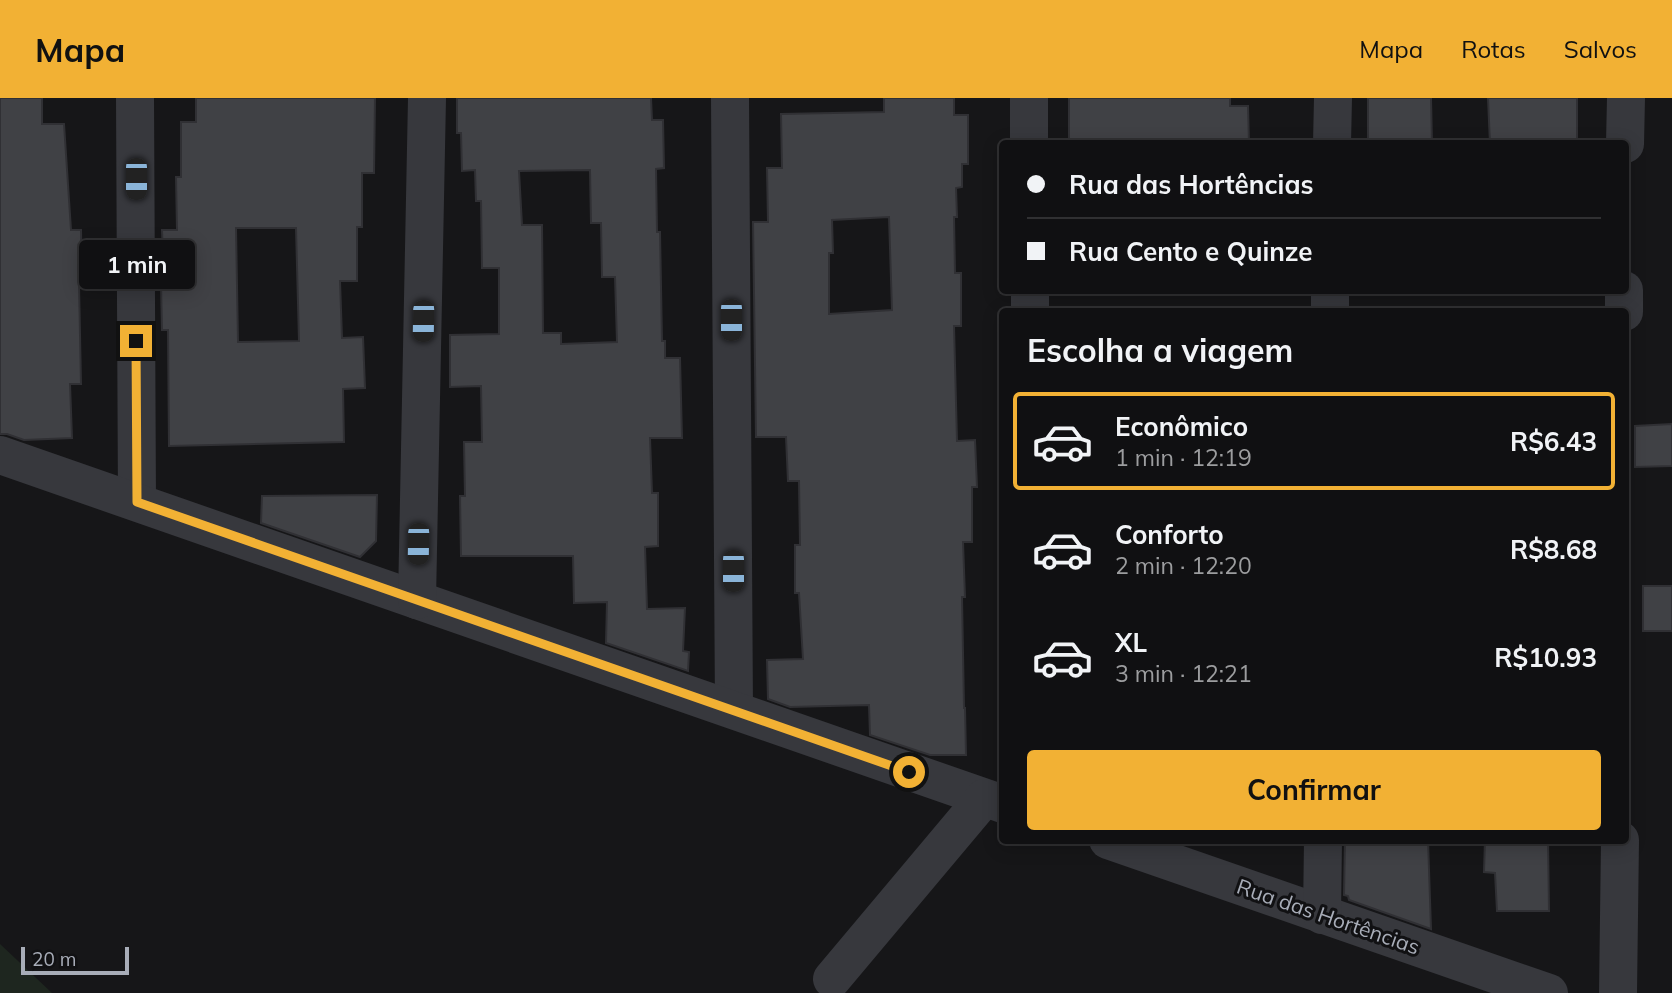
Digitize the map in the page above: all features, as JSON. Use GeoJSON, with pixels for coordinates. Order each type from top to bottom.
{"type":"FeatureCollection","features":[{"type":"Feature","properties":{"kind":"street"},"geometry":{"type":"LineString","coordinates":[[135,98],[137,502]]}},
{"type":"Feature","properties":{"kind":"street"},"geometry":{"type":"LineString","coordinates":[[417,600],[427,98]]}},
{"type":"Feature","properties":{"kind":"street"},"geometry":{"type":"LineString","coordinates":[[730,98],[734,710]]}},
{"type":"Feature","properties":{"kind":"street"},"geometry":{"type":"LineString","coordinates":[[1029,98],[1029,140]]}},
{"type":"Feature","properties":{"kind":"street"},"geometry":{"type":"LineString","coordinates":[[1332,140],[1333,98]]}},
{"type":"Feature","properties":{"kind":"street"},"geometry":{"type":"LineString","coordinates":[[1625,140],[1626,98]]}},
{"type":"Feature","properties":{"kind":"street"},"geometry":{"type":"LineString","coordinates":[[0,455],[993,801],[832,979]]}},
{"type":"Feature","properties":{"kind":"street","name":"Rua das Hortências"},"geometry":{"type":"LineString","coordinates":[[1119,844],[1549,993]]}},
{"type":"Feature","properties":{"kind":"street"},"geometry":{"type":"LineString","coordinates":[[1322,915],[1323,844]]}},
{"type":"Feature","properties":{"kind":"street"},"geometry":{"type":"LineString","coordinates":[[1618,993],[1620,844]]}},
{"type":"Feature","properties":{"kind":"shaded area"},"geometry":{"type":"Polygon","coordinates":[[[0,944],[52,993],[0,993],[0,944]]]}},
{"type":"Feature","properties":{"kind":"building"},"geometry":{"type":"Polygon","coordinates":[[[0,98],[42,98],[42,124],[64,124],[71,230],[81,230],[81,384],[70,384],[72,438],[24,440],[0,434],[0,98]]]}},
{"type":"Feature","properties":{"kind":"building"},"geometry":{"type":"Polygon","coordinates":[[[196,98],[375,98],[374,173],[362,173],[362,227],[357,227],[357,281],[340,281],[342,338],[363,337],[365,388],[343,389],[344,442],[169,446],[168,330],[162,330],[162,230],[177,230],[176,177],[181,177],[181,122],[196,122],[196,98]],[[236,228],[238,342],[299,341],[296,228],[236,228]]]}},
{"type":"Feature","properties":{"kind":"building"},"geometry":{"type":"Polygon","coordinates":[[[457,98],[651,98],[652,120],[663,120],[664,168],[656,169],[662,341],[665,341],[665,358],[680,358],[682,438],[650,438],[652,493],[658,493],[658,546],[645,547],[647,609],[685,608],[683,651],[689,652],[688,671],[606,643],[607,602],[574,603],[573,556],[461,556],[460,496],[465,496],[464,442],[482,442],[481,386],[450,387],[450,335],[499,334],[499,268],[482,268],[481,201],[476,201],[475,170],[462,171],[461,133],[457,133],[457,98]],[[590,170],[519,171],[522,225],[542,225],[543,333],[561,333],[561,344],[617,342],[615,277],[602,277],[601,223],[591,223],[590,170]]]}},
{"type":"Feature","properties":{"kind":"building"},"geometry":{"type":"Polygon","coordinates":[[[884,98],[954,98],[954,115],[968,115],[968,164],[962,164],[962,187],[956,188],[957,217],[954,217],[955,273],[961,273],[961,326],[954,326],[957,441],[975,440],[977,487],[972,487],[972,542],[963,542],[966,755],[930,755],[870,735],[869,705],[790,707],[768,699],[767,660],[803,659],[799,593],[795,593],[795,545],[800,545],[799,481],[788,481],[786,437],[756,437],[753,222],[768,222],[767,168],[782,168],[781,114],[884,112],[884,98]],[[889,217],[832,220],[829,314],[892,310],[889,217]]]}},
{"type":"Feature","properties":{"kind":"building"},"geometry":{"type":"Polygon","coordinates":[[[1069,98],[1230,98],[1230,106],[1248,106],[1249,140],[1069,140],[1069,98]]]}},
{"type":"Feature","properties":{"kind":"building"},"geometry":{"type":"Polygon","coordinates":[[[1368,98],[1431,98],[1432,140],[1368,140],[1368,98]]]}},
{"type":"Feature","properties":{"kind":"building"},"geometry":{"type":"Polygon","coordinates":[[[1488,98],[1577,98],[1577,140],[1490,140],[1488,98]]]}},
{"type":"Feature","properties":{"kind":"building"},"geometry":{"type":"Polygon","coordinates":[[[1672,424],[1672,466],[1635,467],[1635,426],[1672,424]]]}},
{"type":"Feature","properties":{"kind":"building"},"geometry":{"type":"Polygon","coordinates":[[[377,495],[376,541],[360,557],[261,523],[262,496],[377,495]]]}},
{"type":"Feature","properties":{"kind":"building"},"geometry":{"type":"Polygon","coordinates":[[[1643,586],[1672,586],[1672,631],[1643,631],[1643,586]]]}},
{"type":"Feature","properties":{"kind":"building"},"geometry":{"type":"Polygon","coordinates":[[[1345,844],[1428,844],[1431,929],[1349,900],[1348,896],[1344,895],[1345,844]]]}},
{"type":"Feature","properties":{"kind":"building"},"geometry":{"type":"Polygon","coordinates":[[[1485,844],[1548,844],[1549,911],[1497,911],[1495,873],[1484,872],[1485,844]]]}},
{"type":"Feature","properties":{"kind":"route"},"geometry":{"type":"LineString","coordinates":[[136,341],[137,502],[909,772]]}}]}
